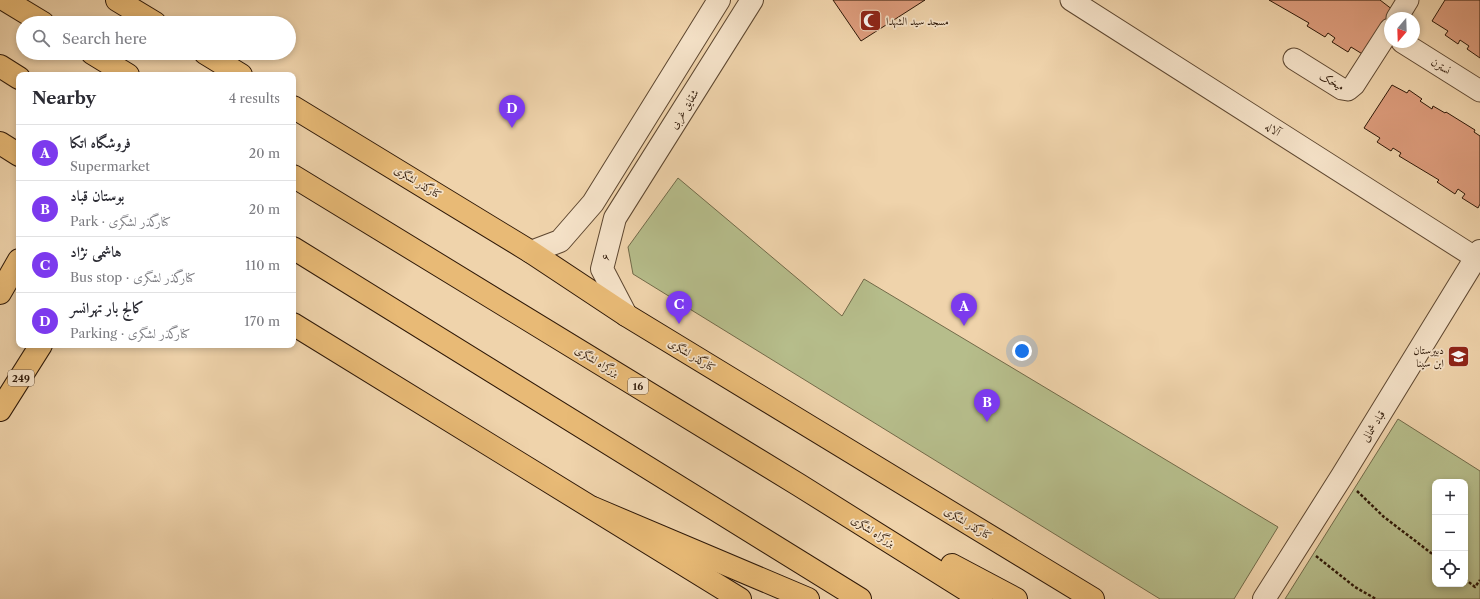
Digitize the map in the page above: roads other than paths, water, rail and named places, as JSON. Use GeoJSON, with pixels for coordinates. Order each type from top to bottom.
{"type":"FeatureCollection","features":[{"type":"Feature","properties":{"kind":"main road"},"geometry":{"type":"LineString","coordinates":[[5,0],[31,16]]}},
{"type":"Feature","properties":{"kind":"main road"},"geometry":{"type":"LineString","coordinates":[[22,0],[43,16]]}},
{"type":"Feature","properties":{"kind":"main road"},"geometry":{"type":"LineString","coordinates":[[117,0],[143,16]]}},
{"type":"Feature","properties":{"kind":"main road"},"geometry":{"type":"LineString","coordinates":[[103,60],[123,72]]}},
{"type":"Feature","properties":{"kind":"main road"},"geometry":{"type":"LineString","coordinates":[[216,60],[236,72]]}},
{"type":"Feature","properties":{"kind":"main road"},"geometry":{"type":"LineString","coordinates":[[0,66],[16,76]]}},
{"type":"Feature","properties":{"kind":"main road","name":"کنارگذر لشگری"},"geometry":{"type":"LineString","coordinates":[[296,109],[531,252],[626,315],[1093,599]]}},
{"type":"Feature","properties":{"kind":"main road"},"geometry":{"type":"LineString","coordinates":[[0,143],[16,153]]}},
{"type":"Feature","properties":{"kind":"main road","name":"بزرگراه لشگری"},"geometry":{"type":"LineString","coordinates":[[296,178],[798,485],[981,599]]}},
{"type":"Feature","properties":{"kind":"main road"},"geometry":{"type":"LineString","coordinates":[[296,250],[860,599]]}},
{"type":"Feature","properties":{"kind":"main road"},"geometry":{"type":"LineString","coordinates":[[0,293],[16,265]]}},
{"type":"Feature","properties":{"kind":"main road"},"geometry":{"type":"LineString","coordinates":[[296,326],[740,599]]}},
{"type":"Feature","properties":{"kind":"main road","name":"249"},"geometry":{"type":"LineString","coordinates":[[0,410],[39,348]]}},
{"type":"Feature","properties":{"kind":"main road"},"geometry":{"type":"LineString","coordinates":[[798,485],[1016,599]]}},
{"type":"Feature","properties":{"kind":"main road"},"geometry":{"type":"LineString","coordinates":[[593,508],[808,599]]}},
{"type":"Feature","properties":{"kind":"street"},"geometry":{"type":"LineString","coordinates":[[531,252],[560,242],[594,203],[719,0]]}},
{"type":"Feature","properties":{"kind":"street","name":"شقایق غربی"},"geometry":{"type":"LineString","coordinates":[[615,218],[752,0]]}},
{"type":"Feature","properties":{"kind":"street","name":"آلاله"},"geometry":{"type":"LineString","coordinates":[[1071,0],[1478,255]]}},
{"type":"Feature","properties":{"kind":"street","name":"میخک"},"geometry":{"type":"LineString","coordinates":[[1402,12],[1408,0]]}},
{"type":"Feature","properties":{"kind":"street","name":"میخک"},"geometry":{"type":"LineString","coordinates":[[1294,59],[1342,89],[1348,90],[1354,85],[1384,43]]}},
{"type":"Feature","properties":{"kind":"street","name":"نسترن"},"geometry":{"type":"LineString","coordinates":[[1418,48],[1480,91]]}},
{"type":"Feature","properties":{"kind":"street"},"geometry":{"type":"LineString","coordinates":[[594,203],[615,218]]}},
{"type":"Feature","properties":{"kind":"street","name":"۶"},"geometry":{"type":"LineString","coordinates":[[615,218],[602,269],[626,315]]}},
{"type":"Feature","properties":{"kind":"street","name":"قباد شمالی"},"geometry":{"type":"LineString","coordinates":[[1264,599],[1342,476],[1478,255]]}},
{"type":"Feature","properties":{"kind":"place","name":"مسجد سید الشهدا"},"geometry":{"type":"Point","coordinates":[870,21]}},
{"type":"Feature","properties":{"kind":"place","name":"کالج بار تهرانسر"},"geometry":{"type":"Point","coordinates":[512,128]}},
{"type":"Feature","properties":{"kind":"place","name":"هاشمی نژاد"},"geometry":{"type":"Point","coordinates":[679,324]}},
{"type":"Feature","properties":{"kind":"place","name":"فروشگاه اتکا"},"geometry":{"type":"Point","coordinates":[964,326]}},
{"type":"Feature","properties":{"kind":"place","name":"دبیرستان ابن سینا"},"geometry":{"type":"Point","coordinates":[1459,356]}},
{"type":"Feature","properties":{"kind":"place","name":"بوستان قباد"},"geometry":{"type":"Point","coordinates":[987,422]}}]}
